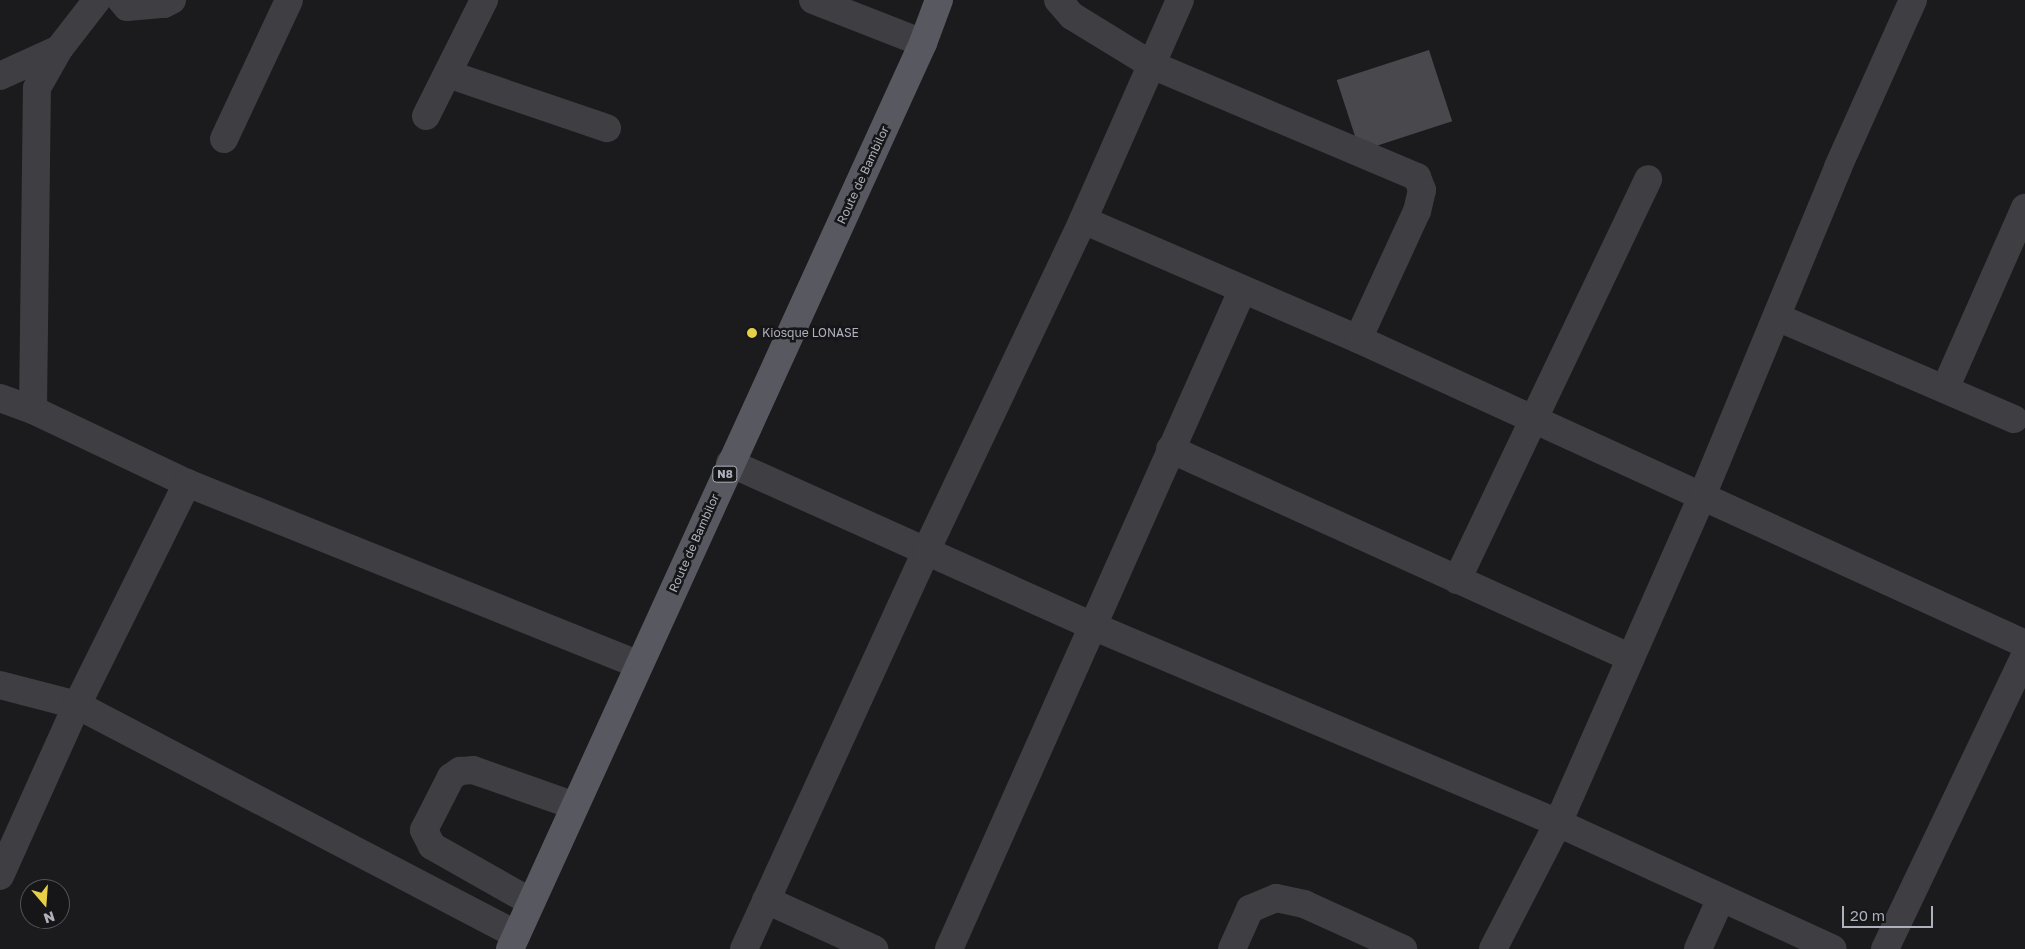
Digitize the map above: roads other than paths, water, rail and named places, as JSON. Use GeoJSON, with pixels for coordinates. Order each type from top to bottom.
{"type":"FeatureCollection","features":[{"type":"Feature","properties":{"kind":"main road","name":"Route de Bambilor"},"geometry":{"type":"LineString","coordinates":[[514,942],[730,463],[923,43],[939,0]]}},
{"type":"Feature","properties":{"kind":"street"},"geometry":{"type":"LineString","coordinates":[[33,410],[37,88],[59,49],[96,0]]}},
{"type":"Feature","properties":{"kind":"street"},"geometry":{"type":"LineString","coordinates":[[121,0],[127,7],[164,4],[172,0]]}},
{"type":"Feature","properties":{"kind":"street"},"geometry":{"type":"LineString","coordinates":[[224,139],[289,0]]}},
{"type":"Feature","properties":{"kind":"street"},"geometry":{"type":"LineString","coordinates":[[426,116],[484,0]]}},
{"type":"Feature","properties":{"kind":"street"},"geometry":{"type":"LineString","coordinates":[[813,0],[923,43]]}},
{"type":"Feature","properties":{"kind":"street"},"geometry":{"type":"LineString","coordinates":[[1058,0],[1072,16],[1152,65],[1417,177],[1422,190],[1417,211],[1358,339]]}},
{"type":"Feature","properties":{"kind":"street"},"geometry":{"type":"LineString","coordinates":[[744,949],[926,551],[1083,220],[1180,0]]}},
{"type":"Feature","properties":{"kind":"street"},"geometry":{"type":"LineString","coordinates":[[1493,949],[1558,824],[1629,657],[1702,496],[1778,317],[1838,167],[1913,0]]}},
{"type":"Feature","properties":{"kind":"street"},"geometry":{"type":"LineString","coordinates":[[0,76],[59,49]]}},
{"type":"Feature","properties":{"kind":"street"},"geometry":{"type":"LineString","coordinates":[[448,74],[607,128]]}},
{"type":"Feature","properties":{"kind":"street"},"geometry":{"type":"LineString","coordinates":[[1457,580],[1648,179]]}},
{"type":"Feature","properties":{"kind":"street"},"geometry":{"type":"LineString","coordinates":[[1945,389],[2025,208]]}},
{"type":"Feature","properties":{"kind":"street"},"geometry":{"type":"LineString","coordinates":[[1083,220],[1242,291],[1358,339],[2025,644]]}},
{"type":"Feature","properties":{"kind":"street"},"geometry":{"type":"LineString","coordinates":[[949,949],[1095,627],[1170,449],[1242,291]]}},
{"type":"Feature","properties":{"kind":"street"},"geometry":{"type":"LineString","coordinates":[[1778,317],[2014,419]]}},
{"type":"Feature","properties":{"kind":"street"},"geometry":{"type":"LineString","coordinates":[[0,398],[33,410],[187,483],[639,665]]}},
{"type":"Feature","properties":{"kind":"street"},"geometry":{"type":"LineString","coordinates":[[1170,449],[1629,657]]}},
{"type":"Feature","properties":{"kind":"street"},"geometry":{"type":"LineString","coordinates":[[730,463],[1095,627],[1558,824],[1832,949]]}},
{"type":"Feature","properties":{"kind":"street"},"geometry":{"type":"LineString","coordinates":[[0,876],[77,705],[187,483]]}},
{"type":"Feature","properties":{"kind":"street"},"geometry":{"type":"LineString","coordinates":[[1885,949],[2025,656]]}},
{"type":"Feature","properties":{"kind":"street"},"geometry":{"type":"LineString","coordinates":[[0,685],[77,705],[514,942]]}},
{"type":"Feature","properties":{"kind":"street"},"geometry":{"type":"LineString","coordinates":[[531,902],[432,846],[424,830],[451,777],[460,771],[473,770],[575,806]]}},
{"type":"Feature","properties":{"kind":"street"},"geometry":{"type":"LineString","coordinates":[[1232,949],[1250,909],[1276,898],[1304,904],[1403,949]]}},
{"type":"Feature","properties":{"kind":"street"},"geometry":{"type":"LineString","coordinates":[[1698,949],[1721,898]]}},
{"type":"Feature","properties":{"kind":"street"},"geometry":{"type":"LineString","coordinates":[[766,900],[874,949]]}},
{"type":"Feature","properties":{"kind":"place","name":"Kiosque LONASE"},"geometry":{"type":"Point","coordinates":[752,333]}}]}
